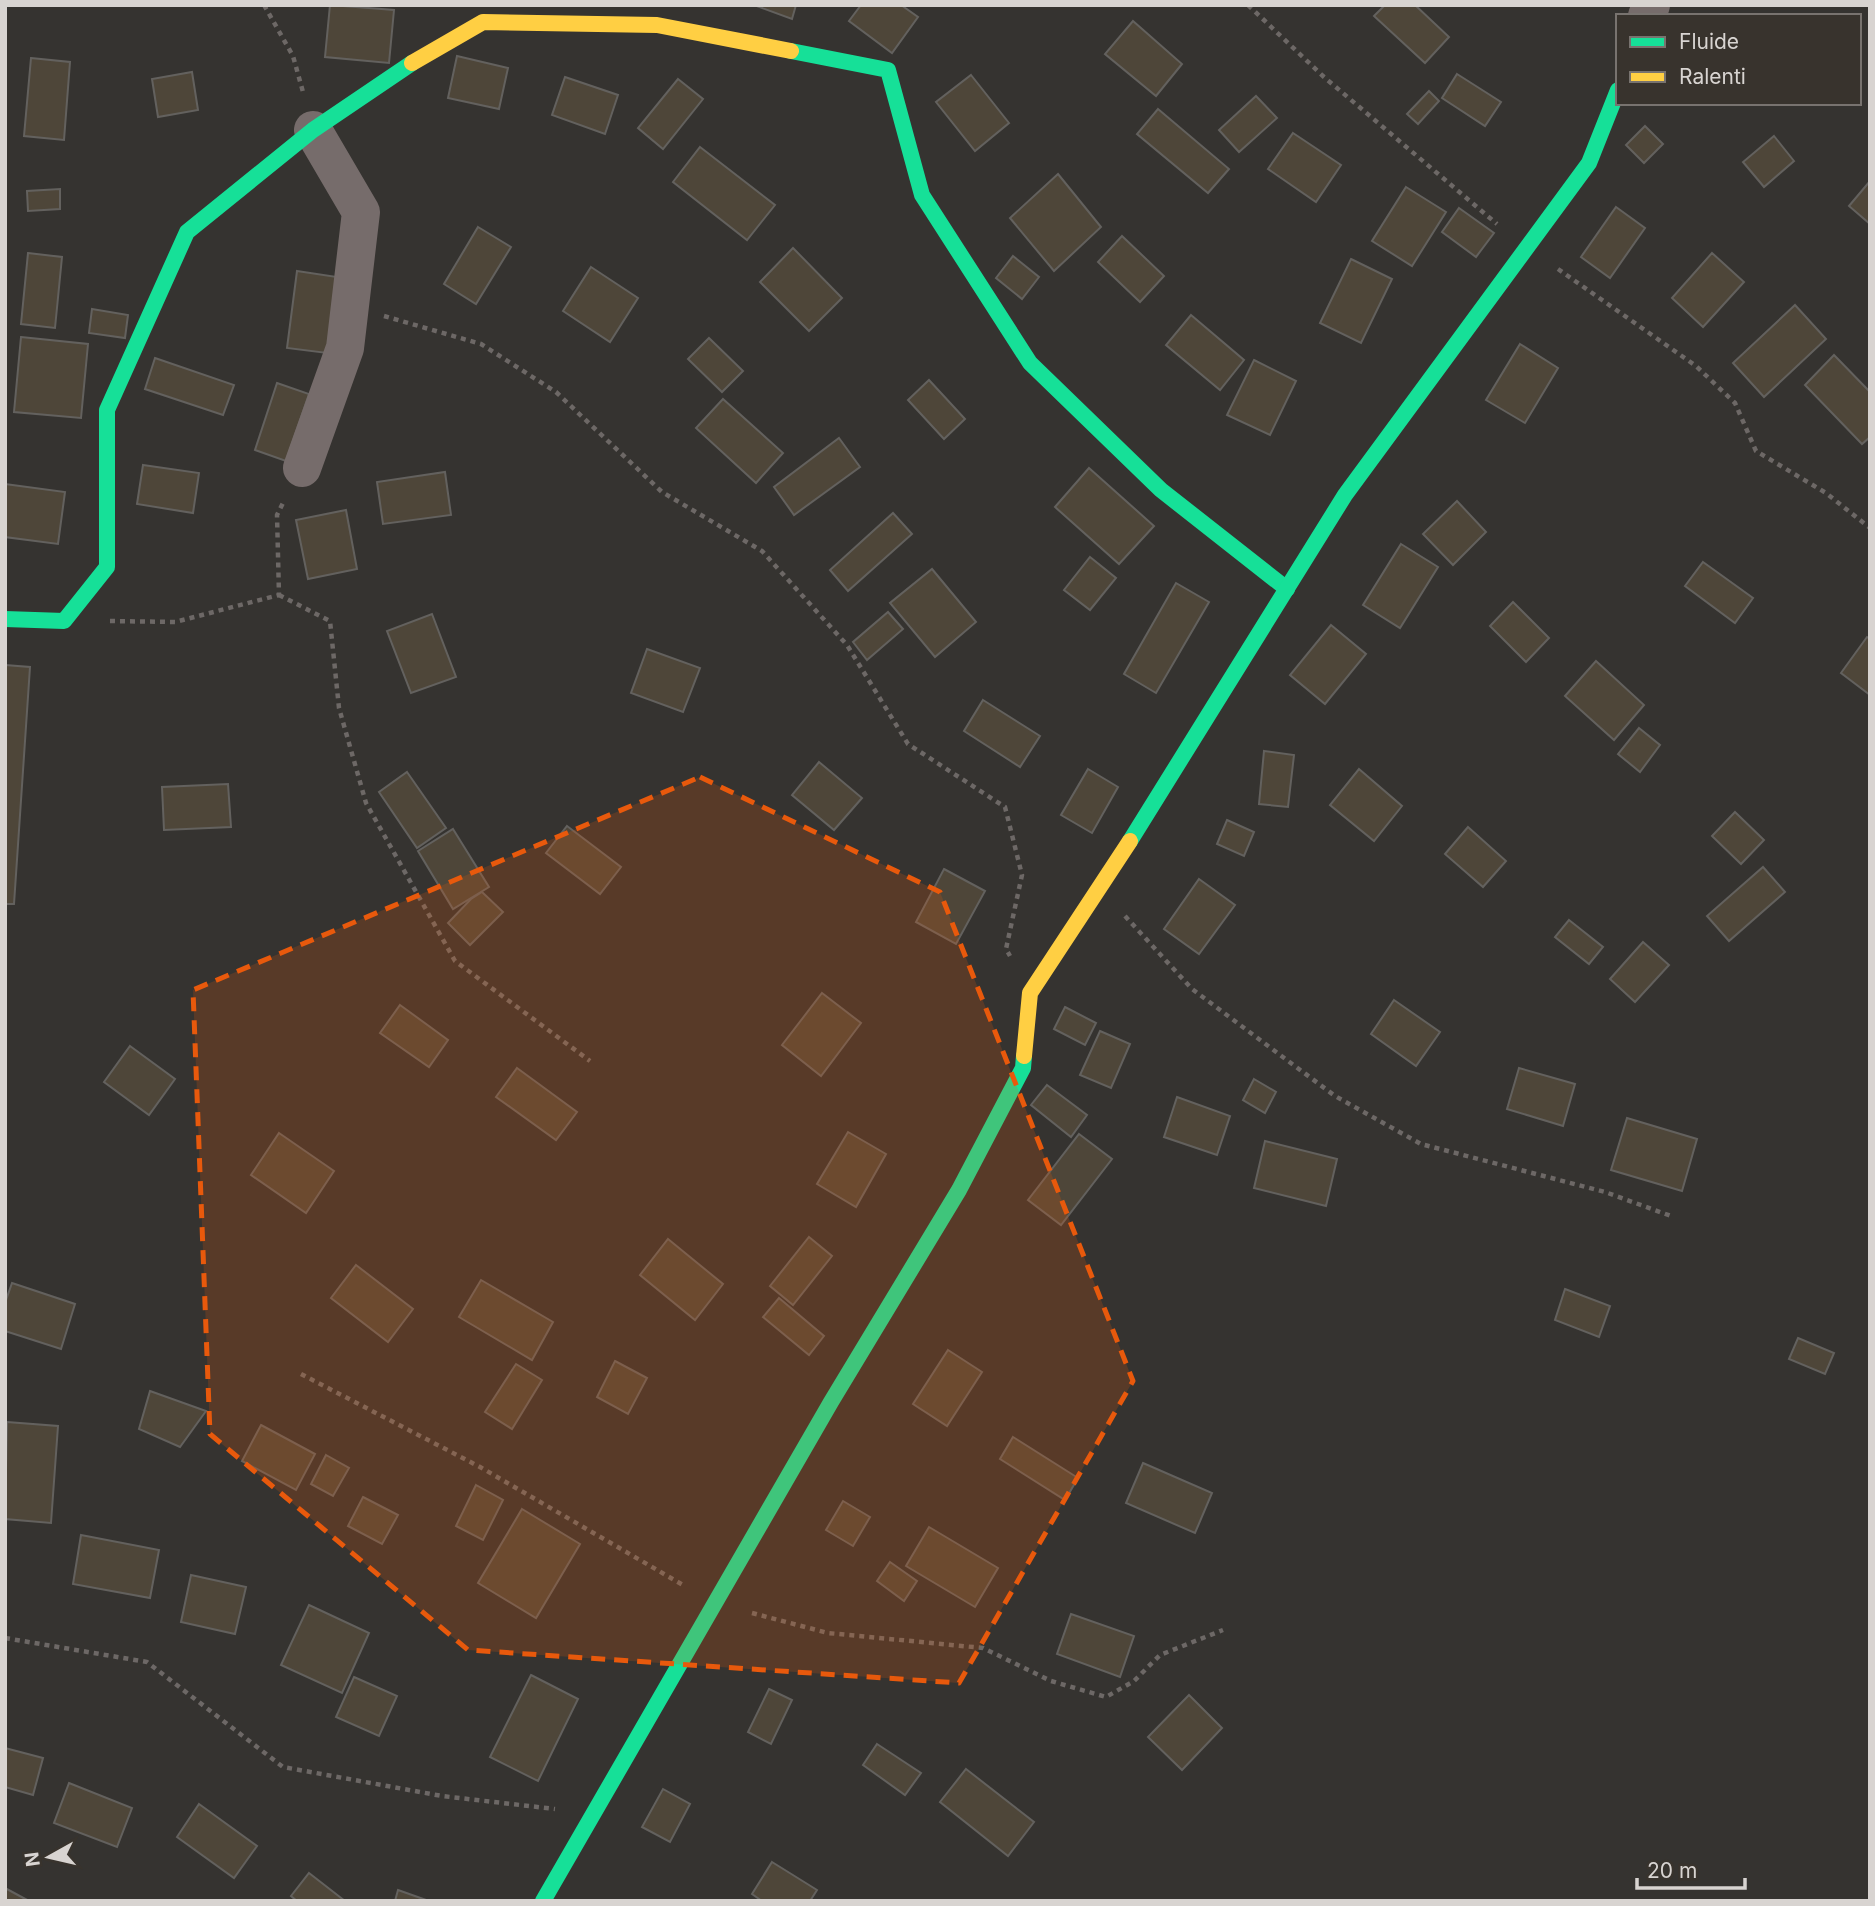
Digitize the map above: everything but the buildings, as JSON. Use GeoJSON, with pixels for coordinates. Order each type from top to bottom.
{"type":"FeatureCollection","features":[{"type":"Feature","properties":{"kind":"street"},"geometry":{"type":"LineString","coordinates":[[5,619],[64,621],[107,567],[107,410],[187,232],[313,130],[399,71],[483,22],[657,25],[888,70],[922,195],[1030,363],[1161,490],[1287,589]]}},
{"type":"Feature","properties":{"kind":"street"},"geometry":{"type":"LineString","coordinates":[[543,1901],[831,1402],[959,1191],[1023,1068],[1030,993],[1128,844],[1345,495],[1589,163],[1616,95]]}},
{"type":"Feature","properties":{"kind":"street"},"geometry":{"type":"LineString","coordinates":[[302,468],[345,348],[361,212],[313,130]]}},
{"type":"Feature","properties":{"kind":"path"},"geometry":{"type":"LineString","coordinates":[[264,5],[293,56],[313,130]]}},
{"type":"Feature","properties":{"kind":"path"},"geometry":{"type":"LineString","coordinates":[[350,306],[481,344],[556,392],[662,492],[762,551],[847,645],[908,744],[1005,807],[1022,875],[1006,949],[1030,993]]}},
{"type":"Feature","properties":{"kind":"path"},"geometry":{"type":"LineString","coordinates":[[279,595],[277,515],[302,468]]}},
{"type":"Feature","properties":{"kind":"path"},"geometry":{"type":"LineString","coordinates":[[64,621],[175,622],[279,595],[330,621],[339,708],[366,803],[455,961],[590,1061]]}},
{"type":"Feature","properties":{"kind":"path"},"geometry":{"type":"LineString","coordinates":[[1099,887],[1192,989],[1335,1096],[1421,1144],[1605,1192],[1671,1216]]}},
{"type":"Feature","properties":{"kind":"path"},"geometry":{"type":"LineString","coordinates":[[5,1638],[147,1662],[283,1767],[442,1796],[594,1813]]}},
{"type":"Feature","properties":{"kind":"highlighted area"},"geometry":{"type":"Polygon","coordinates":[[[700,777],[940,892],[1133,1381],[959,1683],[468,1650],[210,1434],[193,990],[700,777]]]}},
{"type":"Feature","properties":{"kind":"traffic: fast"},"geometry":{"type":"LineString","coordinates":[[791,51],[888,70],[922,195],[1030,363],[1161,490],[1287,589]]}},
{"type":"Feature","properties":{"kind":"traffic: fast"},"geometry":{"type":"LineString","coordinates":[[5,619],[64,621],[107,567],[107,410],[187,232],[313,130],[412,63]]}},
{"type":"Feature","properties":{"kind":"traffic: fast"},"geometry":{"type":"LineString","coordinates":[[1130,841],[1345,495],[1589,163],[1616,95]]}},
{"type":"Feature","properties":{"kind":"traffic: fast"},"geometry":{"type":"LineString","coordinates":[[543,1901],[831,1402],[959,1190],[1023,1068],[1024,1056]]}},
{"type":"Feature","properties":{"kind":"traffic: slow"},"geometry":{"type":"LineString","coordinates":[[412,63],[483,22],[657,25],[791,51]]}},
{"type":"Feature","properties":{"kind":"traffic: slow"},"geometry":{"type":"LineString","coordinates":[[1024,1056],[1030,993],[1130,841]]}}]}
